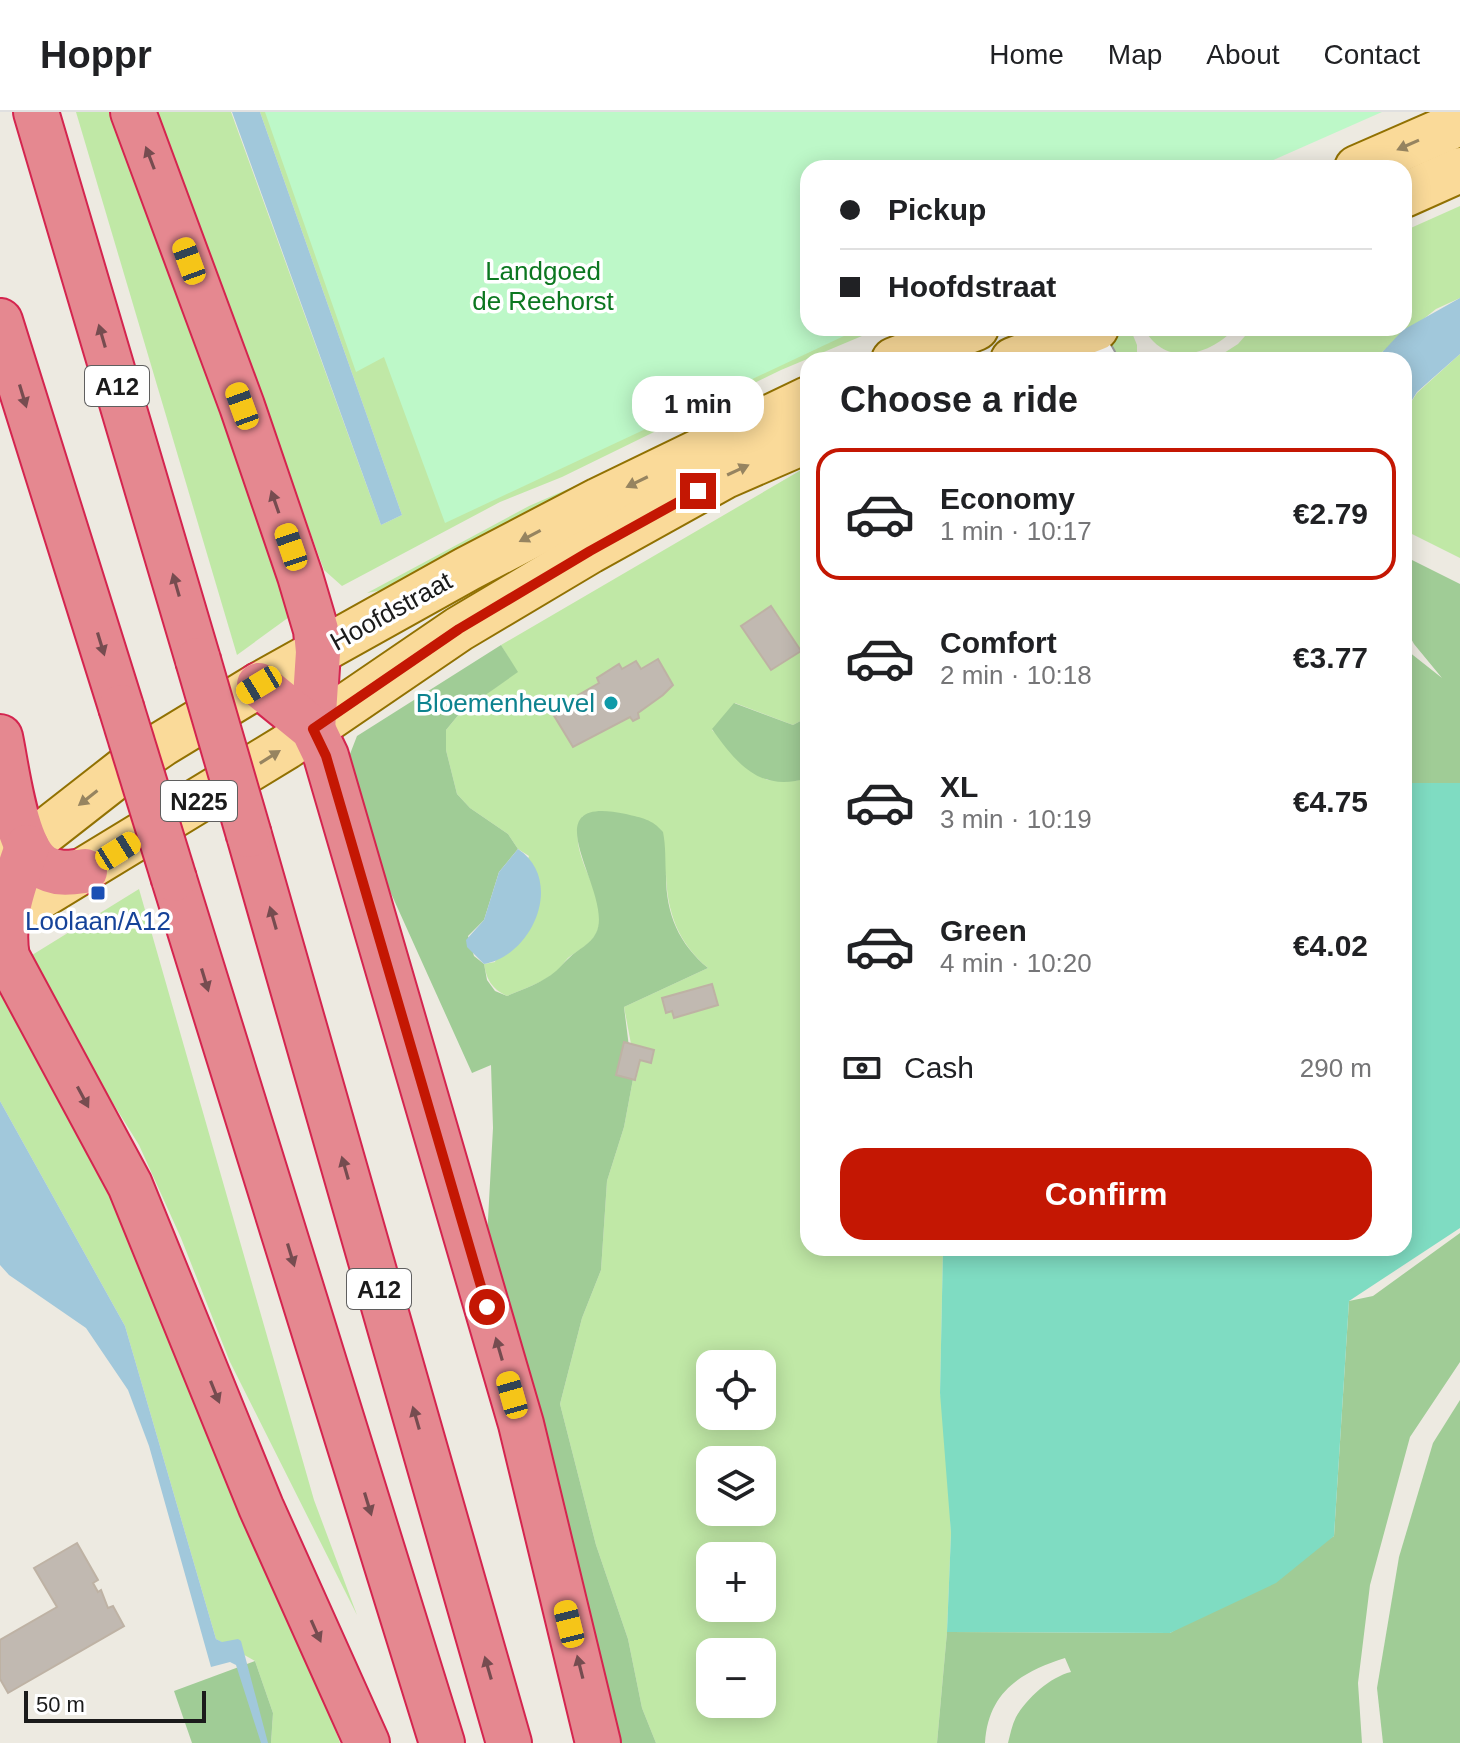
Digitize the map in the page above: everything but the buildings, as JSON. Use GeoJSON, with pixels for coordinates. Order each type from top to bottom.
{"type":"FeatureCollection","features":[{"type":"Feature","properties":{"kind":"highway","name":"A12"},"geometry":{"type":"LineString","coordinates":[[36,112],[249,835],[509,1743]]}},
{"type":"Feature","properties":{"kind":"highway"},"geometry":{"type":"LineString","coordinates":[[133,112],[271,491],[312,615],[318,652],[313,729]]}},
{"type":"Feature","properties":{"kind":"highway","name":"A12"},"geometry":{"type":"LineString","coordinates":[[0,321],[442,1743]]}},
{"type":"Feature","properties":{"kind":"highway"},"geometry":{"type":"LineString","coordinates":[[259,685],[313,729],[326,756],[521,1424],[598,1743]]}},
{"type":"Feature","properties":{"kind":"highway"},"geometry":{"type":"LineString","coordinates":[[0,737],[13,857],[3,937],[130,1185],[261,1507],[367,1743]]}},
{"type":"Feature","properties":{"kind":"highway"},"geometry":{"type":"LineString","coordinates":[[13,857],[32,857],[52,871],[66,874],[85,871]]}},
{"type":"Feature","properties":{"kind":"main road"},"geometry":{"type":"LineString","coordinates":[[1375,160],[1460,123]]}},
{"type":"Feature","properties":{"kind":"main road"},"geometry":{"type":"LineString","coordinates":[[1412,191],[1460,170]]}},
{"type":"Feature","properties":{"kind":"main road"},"geometry":{"type":"LineString","coordinates":[[914,352],[956,336]]}},
{"type":"Feature","properties":{"kind":"main road"},"geometry":{"type":"LineString","coordinates":[[1045,352],[1093,340]]}},
{"type":"Feature","properties":{"kind":"main road","name":"Hoofdstraat"},"geometry":{"type":"LineString","coordinates":[[13,857],[149,753],[259,685],[586,507],[800,403]]}},
{"type":"Feature","properties":{"kind":"main road","name":"Hoofdstraat"},"geometry":{"type":"LineString","coordinates":[[3,937],[85,871],[313,729],[459,629],[725,476],[800,443]]}},
{"type":"Feature","properties":{"kind":"green space"},"geometry":{"type":"Polygon","coordinates":[[[76,112],[111,112],[296,612],[237,655],[76,112]]]}},
{"type":"Feature","properties":{"kind":"green space","name":"Landgoed de Reehorst"},"geometry":{"type":"Polygon","coordinates":[[[156,112],[231,112],[381,525],[402,515],[260,112],[935,112],[826,160],[800,160],[800,336],[862,336],[824,352],[800,352],[800,362],[562,477],[500,502],[342,586],[324,570],[156,112]]]}},
{"type":"Feature","properties":{"kind":"green space","name":"Landgoed de Reehorst"},"geometry":{"type":"Polygon","coordinates":[[[265,112],[1382,112],[1273,160],[800,160],[800,336],[844,336],[810,352],[800,352],[800,357],[445,523],[384,357],[356,372],[265,112]]]}},
{"type":"Feature","properties":{"kind":"green space"},"geometry":{"type":"Polygon","coordinates":[[[1460,206],[1460,298],[1436,309],[1412,328],[1412,227],[1460,206]]]}},
{"type":"Feature","properties":{"kind":"green space"},"geometry":{"type":"Polygon","coordinates":[[[1115,336],[1133,336],[1137,352],[1113,352],[1115,336]]]}},
{"type":"Feature","properties":{"kind":"green space"},"geometry":{"type":"Polygon","coordinates":[[[1150,336],[1227,336],[1196,352],[1172,352],[1150,336]]]}},
{"type":"Feature","properties":{"kind":"green space"},"geometry":{"type":"Polygon","coordinates":[[[1245,336],[1402,336],[1382,352],[1226,352],[1245,336]]]}},
{"type":"Feature","properties":{"kind":"green space"},"geometry":{"type":"Polygon","coordinates":[[[1460,354],[1460,558],[1412,534],[1412,401],[1460,354]]]}},
{"type":"Feature","properties":{"kind":"green space"},"geometry":{"type":"Polygon","coordinates":[[[800,380],[800,388],[393,588],[367,593],[529,506],[800,380]]]}},
{"type":"Feature","properties":{"kind":"green space"},"geometry":{"type":"Polygon","coordinates":[[[800,471],[800,721],[793,725],[735,703],[712,730],[767,780],[800,780],[800,1256],[943,1256],[940,1393],[945,1411],[951,1533],[947,1632],[937,1743],[656,1743],[642,1708],[628,1639],[596,1545],[560,1404],[582,1318],[601,1270],[607,1181],[624,1127],[633,1079],[636,1080],[640,1060],[651,1062],[654,1050],[631,1044],[624,1007],[708,968],[689,948],[676,926],[666,874],[583,816],[578,830],[578,845],[599,905],[600,920],[596,934],[556,972],[539,983],[507,996],[497,990],[484,964],[495,962],[529,856],[518,849],[508,834],[470,808],[457,794],[446,750],[446,730],[460,713],[517,672],[501,645],[800,471]]]}},
{"type":"Feature","properties":{"kind":"green space"},"geometry":{"type":"Polygon","coordinates":[[[1412,560],[1460,584],[1460,783],[1412,783],[1412,654],[1442,678],[1414,644],[1412,560]]]}},
{"type":"Feature","properties":{"kind":"green space"},"geometry":{"type":"Polygon","coordinates":[[[501,645],[518,672],[460,713],[446,730],[446,750],[457,794],[470,808],[508,834],[518,849],[499,872],[484,920],[468,936],[474,956],[484,964],[487,980],[495,991],[507,996],[551,975],[596,933],[599,916],[577,832],[581,818],[596,811],[642,818],[663,832],[668,903],[682,938],[708,968],[624,1007],[633,1079],[624,1127],[607,1181],[601,1270],[582,1318],[560,1404],[596,1545],[628,1639],[642,1708],[656,1743],[614,1743],[487,1238],[493,1128],[491,1065],[472,1073],[385,880],[357,807],[350,776],[350,754],[357,736],[501,645]]]}},
{"type":"Feature","properties":{"kind":"green space"},"geometry":{"type":"Polygon","coordinates":[[[734,703],[793,725],[800,721],[800,780],[776,782],[751,772],[731,754],[712,729],[734,703]]]}},
{"type":"Feature","properties":{"kind":"green space"},"geometry":{"type":"Polygon","coordinates":[[[1412,783],[1460,783],[1460,1228],[1349,1301],[1334,1536],[1276,1583],[1170,1633],[947,1632],[951,1533],[940,1393],[943,1256],[1412,1256],[1412,783]]]}},
{"type":"Feature","properties":{"kind":"green space"},"geometry":{"type":"Polygon","coordinates":[[[139,889],[314,1500],[357,1615],[230,1362],[181,1238],[139,1145],[24,960],[139,889]]]}},
{"type":"Feature","properties":{"kind":"green space"},"geometry":{"type":"Polygon","coordinates":[[[0,986],[88,1127],[284,1591],[340,1743],[271,1743],[273,1713],[255,1661],[216,1639],[125,1326],[0,1101],[0,986]]]}},
{"type":"Feature","properties":{"kind":"green space"},"geometry":{"type":"Polygon","coordinates":[[[1460,1233],[1460,1362],[1410,1437],[1370,1585],[1358,1683],[1362,1743],[1008,1743],[1015,1720],[1026,1703],[1047,1683],[1071,1672],[1065,1658],[1034,1670],[1000,1697],[987,1725],[985,1743],[937,1743],[947,1632],[1170,1633],[1334,1536],[1349,1301],[1373,1296],[1460,1233]]]}},
{"type":"Feature","properties":{"kind":"green space"},"geometry":{"type":"Polygon","coordinates":[[[1460,1400],[1460,1743],[1383,1743],[1377,1688],[1399,1557],[1433,1443],[1460,1400]]]}},
{"type":"Feature","properties":{"kind":"green space"},"geometry":{"type":"Polygon","coordinates":[[[255,1661],[273,1713],[271,1743],[192,1743],[174,1691],[255,1661]]]}},
{"type":"Feature","properties":{"kind":"water"},"geometry":{"type":"Polygon","coordinates":[[[232,112],[260,112],[402,515],[381,525],[232,112]]]}},
{"type":"Feature","properties":{"kind":"water"},"geometry":{"type":"Polygon","coordinates":[[[1460,298],[1460,354],[1412,400],[1412,352],[1382,352],[1397,336],[1412,336],[1412,325],[1460,298]]]}},
{"type":"Feature","properties":{"kind":"water"},"geometry":{"type":"Polygon","coordinates":[[[518,849],[532,863],[539,879],[541,897],[537,915],[517,947],[501,958],[484,964],[467,947],[466,940],[484,920],[499,872],[518,849]]]}},
{"type":"Feature","properties":{"kind":"water"},"geometry":{"type":"Polygon","coordinates":[[[0,1101],[125,1326],[216,1639],[222,1642],[241,1641],[268,1743],[261,1743],[236,1665],[230,1662],[211,1667],[149,1446],[128,1390],[86,1328],[9,1275],[0,1265],[0,1101]]]}},
{"type":"Feature","properties":{"kind":"place","name":"Bloemenheuvel"},"geometry":{"type":"Point","coordinates":[611,703]}},
{"type":"Feature","properties":{"kind":"place","name":"Loolaan/A12"},"geometry":{"type":"Point","coordinates":[98,893]}},
{"type":"Feature","properties":{"kind":"route"},"geometry":{"type":"LineString","coordinates":[[487,1307],[326,756],[313,729],[459,629],[698,491]]}}]}
